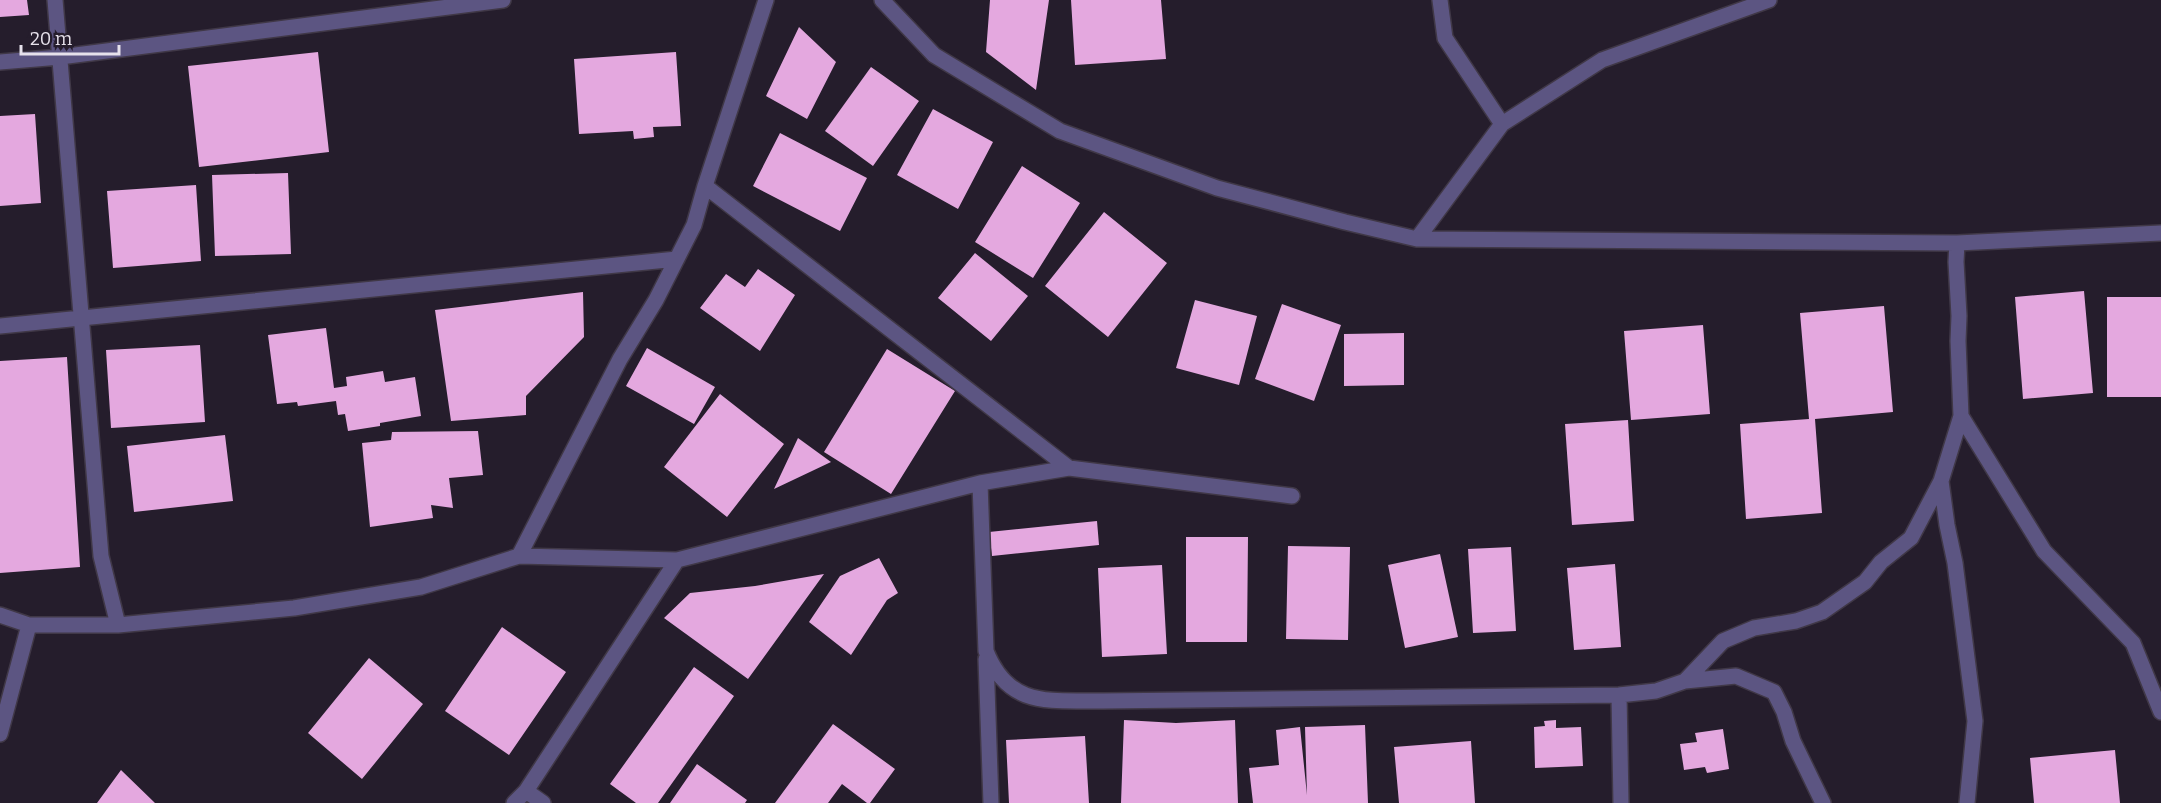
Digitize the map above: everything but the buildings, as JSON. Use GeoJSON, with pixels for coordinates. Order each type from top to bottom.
{"type":"FeatureCollection","features":[{"type":"Feature","properties":{"kind":"street"},"geometry":{"type":"LineString","coordinates":[[55,0],[102,556],[118,625]]}},
{"type":"Feature","properties":{"kind":"street"},"geometry":{"type":"LineString","coordinates":[[0,62],[60,57],[503,0]]}},
{"type":"Feature","properties":{"kind":"street"},"geometry":{"type":"LineString","coordinates":[[519,556],[620,359],[656,300],[694,225],[766,0]]}},
{"type":"Feature","properties":{"kind":"street"},"geometry":{"type":"LineString","coordinates":[[882,0],[934,55],[1060,131],[1217,188],[1417,239],[1958,243],[2161,233]]}},
{"type":"Feature","properties":{"kind":"street"},"geometry":{"type":"LineString","coordinates":[[1440,0],[1445,38],[1502,124]]}},
{"type":"Feature","properties":{"kind":"street"},"geometry":{"type":"LineString","coordinates":[[1417,239],[1502,124],[1602,60],[1769,0]]}},
{"type":"Feature","properties":{"kind":"street"},"geometry":{"type":"LineString","coordinates":[[705,186],[1069,468]]}},
{"type":"Feature","properties":{"kind":"street"},"geometry":{"type":"LineString","coordinates":[[1685,681],[1723,641],[1754,628],[1796,621],[1822,612],[1865,582],[1881,562],[1911,538],[1941,481],[1961,416],[1956,262],[1958,243]]}},
{"type":"Feature","properties":{"kind":"street"},"geometry":{"type":"LineString","coordinates":[[0,326],[81,320],[677,259]]}},
{"type":"Feature","properties":{"kind":"street"},"geometry":{"type":"LineString","coordinates":[[1961,416],[2044,551],[2133,643],[2161,712]]}},
{"type":"Feature","properties":{"kind":"street"},"geometry":{"type":"LineString","coordinates":[[0,615],[29,625],[118,625],[294,608],[421,587],[519,556],[677,560],[980,483],[1069,468],[1292,496]]}},
{"type":"Feature","properties":{"kind":"street"},"geometry":{"type":"LineString","coordinates":[[1941,481],[1955,563],[1975,721],[1968,803]]}},
{"type":"Feature","properties":{"kind":"street"},"geometry":{"type":"LineString","coordinates":[[980,483],[991,803]]}},
{"type":"Feature","properties":{"kind":"street"},"geometry":{"type":"LineString","coordinates":[[514,803],[526,791],[677,560]]}},
{"type":"Feature","properties":{"kind":"street"},"geometry":{"type":"LineString","coordinates":[[0,734],[29,625]]}},
{"type":"Feature","properties":{"kind":"street"},"geometry":{"type":"LineString","coordinates":[[986,651],[993,668],[1003,682],[1021,694],[1038,699],[1127,701],[1619,695],[1656,691],[1685,681],[1736,676],[1774,692],[1784,712],[1793,741],[1822,803]]}},
{"type":"Feature","properties":{"kind":"street"},"geometry":{"type":"LineString","coordinates":[[1619,695],[1621,803]]}},
{"type":"Feature","properties":{"kind":"street"},"geometry":{"type":"LineString","coordinates":[[526,791],[543,803]]}}]}
